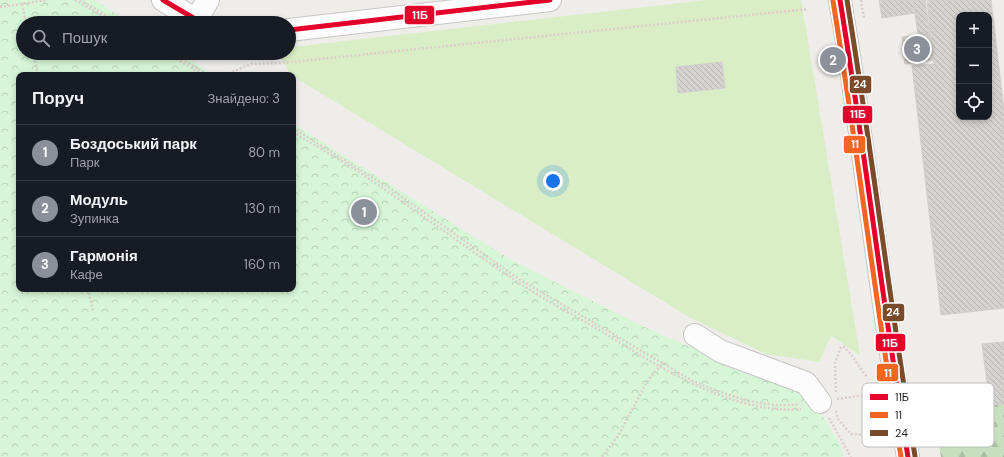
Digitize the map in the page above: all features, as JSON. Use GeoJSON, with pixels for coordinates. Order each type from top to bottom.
{"type":"FeatureCollection","features":[{"type":"Feature","properties":{"kind":"street"},"geometry":{"type":"LineString","coordinates":[[163,0],[189,16]]}},
{"type":"Feature","properties":{"kind":"street"},"geometry":{"type":"LineString","coordinates":[[201,16],[208,0]]}},
{"type":"Feature","properties":{"kind":"street"},"geometry":{"type":"LineString","coordinates":[[296,29],[550,0]]}},
{"type":"Feature","properties":{"kind":"street"},"geometry":{"type":"LineString","coordinates":[[840,0],[842,19],[848,44],[896,383]]}},
{"type":"Feature","properties":{"kind":"street"},"geometry":{"type":"LineString","coordinates":[[695,335],[720,351],[806,383],[821,404]]}},
{"type":"Feature","properties":{"kind":"street"},"geometry":{"type":"LineString","coordinates":[[906,447],[908,457]]}},
{"type":"Feature","properties":{"kind":"path"},"geometry":{"type":"LineString","coordinates":[[0,7],[48,0]]}},
{"type":"Feature","properties":{"kind":"path"},"geometry":{"type":"LineString","coordinates":[[75,0],[102,16]]}},
{"type":"Feature","properties":{"kind":"path"},"geometry":{"type":"LineString","coordinates":[[80,0],[107,16]]}},
{"type":"Feature","properties":{"kind":"path"},"geometry":{"type":"LineString","coordinates":[[861,0],[864,18]]}},
{"type":"Feature","properties":{"kind":"path"},"geometry":{"type":"LineString","coordinates":[[22,4],[25,16]]}},
{"type":"Feature","properties":{"kind":"path"},"geometry":{"type":"LineString","coordinates":[[232,72],[251,64],[281,63],[808,9]]}},
{"type":"Feature","properties":{"kind":"path"},"geometry":{"type":"LineString","coordinates":[[35,60],[37,72]]}},
{"type":"Feature","properties":{"kind":"path"},"geometry":{"type":"LineString","coordinates":[[178,60],[198,72]]}},
{"type":"Feature","properties":{"kind":"path"},"geometry":{"type":"LineString","coordinates":[[183,60],[204,72]]}},
{"type":"Feature","properties":{"kind":"path"},"geometry":{"type":"LineString","coordinates":[[296,130],[388,187],[519,279],[661,365],[719,392],[756,402],[786,406],[821,404]]}},
{"type":"Feature","properties":{"kind":"path"},"geometry":{"type":"LineString","coordinates":[[296,134],[374,181],[517,282],[698,386],[717,394],[753,405],[766,407],[794,409],[821,404]]}},
{"type":"Feature","properties":{"kind":"path"},"geometry":{"type":"LineString","coordinates":[[89,292],[93,311]]}},
{"type":"Feature","properties":{"kind":"path"},"geometry":{"type":"LineString","coordinates":[[862,435],[851,434],[838,419],[835,400],[835,363],[841,347],[844,347],[853,355],[862,371],[868,378]]}},
{"type":"Feature","properties":{"kind":"path"},"geometry":{"type":"LineString","coordinates":[[602,457],[618,436],[648,380],[661,365]]}},
{"type":"Feature","properties":{"kind":"path"},"geometry":{"type":"LineString","coordinates":[[843,398],[862,395]]}},
{"type":"Feature","properties":{"kind":"path"},"geometry":{"type":"LineString","coordinates":[[821,404],[851,457]]}},
{"type":"Feature","properties":{"kind":"green space"},"geometry":{"type":"Polygon","coordinates":[[[0,0],[94,0],[120,16],[16,16],[16,60],[190,60],[209,72],[16,72],[16,292],[296,292],[296,126],[513,261],[640,325],[683,344],[790,383],[819,410],[840,444],[843,457],[0,457],[0,0]]]}},
{"type":"Feature","properties":{"kind":"green space"},"geometry":{"type":"Polygon","coordinates":[[[707,0],[801,0],[860,355],[831,336],[819,362],[766,354],[689,317],[296,78],[296,72],[289,72],[282,60],[296,60],[296,47],[707,0]]]}},
{"type":"Feature","properties":{"kind":"green space"},"geometry":{"type":"Polygon","coordinates":[[[1004,404],[1004,457],[941,457],[939,447],[994,447],[994,405],[1004,404]]]}},
{"type":"Feature","properties":{"kind":"building"},"geometry":{"type":"Polygon","coordinates":[[[879,0],[913,0],[915,13],[882,18],[879,0]]]}},
{"type":"Feature","properties":{"kind":"building"},"geometry":{"type":"Polygon","coordinates":[[[913,0],[925,0],[930,34],[918,35],[913,0]]]}},
{"type":"Feature","properties":{"kind":"building"},"geometry":{"type":"Polygon","coordinates":[[[927,0],[991,0],[1004,110],[1004,308],[941,315],[912,66],[934,64],[927,0]]]}},
{"type":"Feature","properties":{"kind":"building"},"geometry":{"type":"Polygon","coordinates":[[[930,34],[933,60],[905,64],[902,37],[930,34]]]}},
{"type":"Feature","properties":{"kind":"building"},"geometry":{"type":"Polygon","coordinates":[[[722,62],[725,88],[678,93],[676,67],[722,62]]]}},
{"type":"Feature","properties":{"kind":"building"},"geometry":{"type":"Polygon","coordinates":[[[1004,342],[1004,404],[994,405],[994,383],[987,383],[982,344],[1004,342]]]}},
{"type":"Feature","properties":{"kind":"transit line","name":"11Б"},"geometry":{"type":"LineString","coordinates":[[163,0],[190,16]]}},
{"type":"Feature","properties":{"kind":"transit line","name":"11Б"},"geometry":{"type":"LineString","coordinates":[[296,29],[550,0]]}},
{"type":"Feature","properties":{"kind":"transit line","name":"11Б"},"geometry":{"type":"LineString","coordinates":[[840,0],[858,114],[896,383]]}},
{"type":"Feature","properties":{"kind":"transit line","name":"24"},"geometry":{"type":"LineString","coordinates":[[847,0],[903,383]]}},
{"type":"Feature","properties":{"kind":"transit line","name":"11"},"geometry":{"type":"LineString","coordinates":[[833,1],[889,383]]}},
{"type":"Feature","properties":{"kind":"transit line","name":"11"},"geometry":{"type":"LineString","coordinates":[[899,447],[901,457]]}},
{"type":"Feature","properties":{"kind":"transit line","name":"11Б"},"geometry":{"type":"LineString","coordinates":[[906,447],[908,457]]}},
{"type":"Feature","properties":{"kind":"transit line","name":"24"},"geometry":{"type":"LineString","coordinates":[[914,447],[915,456]]}},
{"type":"Feature","properties":{"kind":"place","name":"Гармонія"},"geometry":{"type":"Point","coordinates":[917,49]}},
{"type":"Feature","properties":{"kind":"place","name":"Модуль"},"geometry":{"type":"Point","coordinates":[833,60]}},
{"type":"Feature","properties":{"kind":"place","name":"Боздоський парк"},"geometry":{"type":"Point","coordinates":[364,212]}}]}
